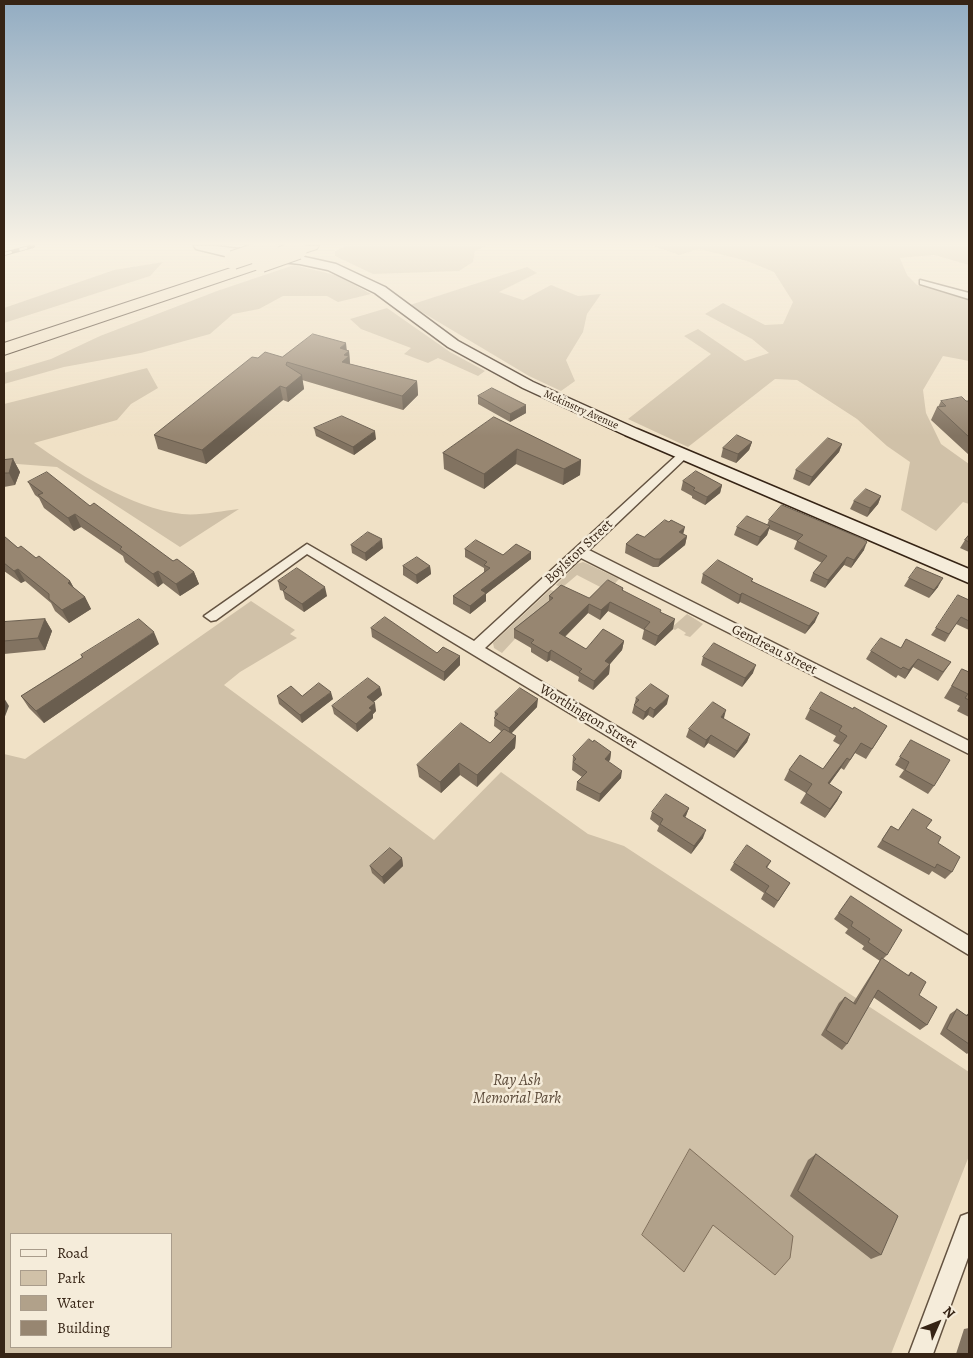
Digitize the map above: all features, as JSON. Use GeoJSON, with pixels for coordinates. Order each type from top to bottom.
{"type":"FeatureCollection","features":[{"type":"Feature","properties":{"kind":"highway"},"geometry":{"type":"LineString","coordinates":[[4,336],[84,309]]}},
{"type":"Feature","properties":{"kind":"highway"},"geometry":{"type":"LineString","coordinates":[[4,349],[112,309]]}},
{"type":"Feature","properties":{"kind":"street","name":"Mckinstry Avenue"},"geometry":{"type":"LineString","coordinates":[[405,309],[440,335],[501,372],[591,415],[969,576]]}},
{"type":"Feature","properties":{"kind":"street","name":"Boylston Street"},"geometry":{"type":"LineString","coordinates":[[475,648],[683,454]]}},
{"type":"Feature","properties":{"kind":"street","name":"Worthington Street"},"geometry":{"type":"LineString","coordinates":[[211,616],[307,548],[969,946]]}},
{"type":"Feature","properties":{"kind":"street","name":"Gendreau Street"},"geometry":{"type":"LineString","coordinates":[[579,551],[969,748]]}},
{"type":"Feature","properties":{"kind":"street"},"geometry":{"type":"LineString","coordinates":[[921,1354],[967,1241]]}},
{"type":"Feature","properties":{"kind":"green space"},"geometry":{"type":"Polygon","coordinates":[[[4,309],[46,309],[4,323],[4,309]]]}},
{"type":"Feature","properties":{"kind":"green space"},"geometry":{"type":"Polygon","coordinates":[[[169,309],[257,309],[233,314],[210,334],[141,353],[64,367],[4,384],[4,373],[51,359],[100,336],[169,309]]]}},
{"type":"Feature","properties":{"kind":"green space"},"geometry":{"type":"Polygon","coordinates":[[[382,309],[389,309],[450,352],[485,371],[478,376],[438,358],[428,363],[404,354],[411,348],[361,329],[350,319],[382,309]]]}},
{"type":"Feature","properties":{"kind":"green space"},"geometry":{"type":"Polygon","coordinates":[[[417,309],[590,309],[587,314],[583,332],[566,360],[575,381],[561,391],[529,376],[417,309]]]}},
{"type":"Feature","properties":{"kind":"green space"},"geometry":{"type":"Polygon","coordinates":[[[713,309],[735,309],[765,325],[783,324],[790,309],[969,309],[969,361],[943,356],[923,390],[926,413],[941,444],[969,464],[969,504],[963,502],[936,531],[901,510],[910,462],[887,446],[857,419],[797,380],[775,379],[688,447],[628,419],[711,354],[684,336],[698,329],[745,361],[769,353],[752,339],[705,314],[713,309]]]}},
{"type":"Feature","properties":{"kind":"green space"},"geometry":{"type":"Polygon","coordinates":[[[147,368],[158,388],[131,404],[117,420],[34,443],[85,477],[124,497],[143,504],[182,514],[203,514],[239,509],[180,547],[57,467],[4,463],[4,404],[147,368]]]}},
{"type":"Feature","properties":{"kind":"green space"},"geometry":{"type":"Polygon","coordinates":[[[583,562],[619,579],[608,591],[577,575],[564,586],[567,590],[556,585],[577,564],[583,562]]]}},
{"type":"Feature","properties":{"kind":"green space"},"geometry":{"type":"Polygon","coordinates":[[[550,590],[558,592],[502,653],[494,648],[493,643],[550,590]]]}},
{"type":"Feature","properties":{"kind":"green space","name":"Ray Ash Memorial Park"},"geometry":{"type":"Polygon","coordinates":[[[251,601],[295,630],[290,634],[297,638],[240,672],[224,685],[434,840],[501,772],[588,834],[624,846],[969,1072],[969,1156],[891,1354],[4,1354],[4,754],[25,759],[251,601]]]}},
{"type":"Feature","properties":{"kind":"green space"},"geometry":{"type":"Polygon","coordinates":[[[687,614],[703,624],[690,637],[684,635],[686,633],[678,628],[675,630],[671,628],[687,614]]]}},
{"type":"Feature","properties":{"kind":"water"},"geometry":{"type":"Polygon","coordinates":[[[690,1149],[793,1236],[790,1258],[775,1275],[713,1225],[684,1272],[642,1235],[690,1149]]]}},
{"type":"Feature","properties":{"kind":"building"},"geometry":{"type":"Polygon","coordinates":[[[313,334],[346,343],[340,348],[349,351],[344,355],[349,356],[342,362],[417,381],[402,396],[287,362],[286,365],[302,375],[286,388],[280,386],[202,450],[154,435],[252,357],[258,358],[265,352],[282,357],[313,334]]]}},
{"type":"Feature","properties":{"kind":"building"},"geometry":{"type":"Polygon","coordinates":[[[492,388],[526,405],[510,414],[478,396],[492,388]]]}},
{"type":"Feature","properties":{"kind":"building"},"geometry":{"type":"Polygon","coordinates":[[[962,397],[969,401],[969,437],[937,407],[946,406],[941,401],[962,397]]]}},
{"type":"Feature","properties":{"kind":"building"},"geometry":{"type":"Polygon","coordinates":[[[342,416],[375,431],[353,447],[314,428],[342,416]]]}},
{"type":"Feature","properties":{"kind":"building"},"geometry":{"type":"Polygon","coordinates":[[[494,417],[581,460],[564,469],[517,449],[484,474],[443,453],[494,417]]]}},
{"type":"Feature","properties":{"kind":"building"},"geometry":{"type":"Polygon","coordinates":[[[737,435],[752,442],[738,454],[723,448],[737,435]]]}},
{"type":"Feature","properties":{"kind":"building"},"geometry":{"type":"Polygon","coordinates":[[[828,438],[842,444],[812,477],[796,470],[828,438]]]}},
{"type":"Feature","properties":{"kind":"building"},"geometry":{"type":"Polygon","coordinates":[[[13,459],[9,473],[4,473],[4,460],[13,459]]]}},
{"type":"Feature","properties":{"kind":"building"},"geometry":{"type":"Polygon","coordinates":[[[696,471],[722,485],[707,497],[693,490],[695,488],[683,481],[696,471]]]}},
{"type":"Feature","properties":{"kind":"building"},"geometry":{"type":"Polygon","coordinates":[[[47,472],[90,506],[94,503],[173,561],[177,559],[194,572],[176,584],[158,571],[153,574],[120,549],[122,547],[75,514],[68,518],[38,495],[43,493],[28,482],[47,472]]]}},
{"type":"Feature","properties":{"kind":"building"},"geometry":{"type":"Polygon","coordinates":[[[866,489],[881,496],[870,508],[854,501],[866,489]]]}},
{"type":"Feature","properties":{"kind":"building"},"geometry":{"type":"Polygon","coordinates":[[[782,505],[867,542],[854,560],[847,557],[828,580],[813,573],[827,556],[797,541],[803,535],[769,520],[782,505]]]}},
{"type":"Feature","properties":{"kind":"building"},"geometry":{"type":"Polygon","coordinates":[[[747,516],[770,526],[760,537],[737,527],[747,516]]]}},
{"type":"Feature","properties":{"kind":"building"},"geometry":{"type":"Polygon","coordinates":[[[665,520],[669,522],[671,520],[685,527],[679,532],[687,536],[660,559],[655,559],[626,544],[637,534],[644,537],[665,520]]]}},
{"type":"Feature","properties":{"kind":"building"},"geometry":{"type":"Polygon","coordinates":[[[368,532],[382,539],[365,553],[351,545],[368,532]]]}},
{"type":"Feature","properties":{"kind":"building"},"geometry":{"type":"Polygon","coordinates":[[[4,536],[18,548],[21,546],[36,558],[39,556],[70,581],[68,583],[85,597],[62,610],[49,599],[49,594],[18,569],[14,571],[4,563],[4,536]]]}},
{"type":"Feature","properties":{"kind":"building"},"geometry":{"type":"Polygon","coordinates":[[[476,540],[503,555],[516,544],[531,552],[481,590],[486,593],[470,606],[453,596],[490,568],[484,565],[487,562],[465,549],[476,540]]]}},
{"type":"Feature","properties":{"kind":"building"},"geometry":{"type":"Polygon","coordinates":[[[417,557],[430,566],[416,575],[403,566],[417,557]]]}},
{"type":"Feature","properties":{"kind":"building"},"geometry":{"type":"Polygon","coordinates":[[[718,560],[753,579],[751,581],[819,613],[809,626],[742,593],[740,595],[703,574],[718,560]]]}},
{"type":"Feature","properties":{"kind":"building"},"geometry":{"type":"Polygon","coordinates":[[[917,567],[943,578],[934,590],[909,578],[917,567]]]}},
{"type":"Feature","properties":{"kind":"building"},"geometry":{"type":"Polygon","coordinates":[[[297,568],[325,587],[302,604],[283,591],[287,587],[278,581],[297,568]]]}},
{"type":"Feature","properties":{"kind":"building"},"geometry":{"type":"Polygon","coordinates":[[[608,580],[623,588],[622,590],[675,619],[658,636],[644,629],[650,622],[610,602],[601,610],[589,604],[559,633],[586,649],[603,629],[624,641],[605,661],[610,664],[594,681],[579,672],[582,669],[551,650],[548,653],[531,643],[534,640],[514,629],[553,598],[549,596],[561,585],[589,598],[608,580]]]}},
{"type":"Feature","properties":{"kind":"building"},"geometry":{"type":"Polygon","coordinates":[[[958,595],[969,600],[969,621],[961,617],[949,634],[936,628],[958,595]]]}},
{"type":"Feature","properties":{"kind":"building"},"geometry":{"type":"Polygon","coordinates":[[[385,617],[437,653],[443,647],[460,656],[444,672],[371,628],[385,617]]]}},
{"type":"Feature","properties":{"kind":"building"},"geometry":{"type":"Polygon","coordinates":[[[45,619],[38,638],[4,641],[4,622],[45,619]]]}},
{"type":"Feature","properties":{"kind":"building"},"geometry":{"type":"Polygon","coordinates":[[[139,619],[154,632],[36,711],[21,696],[83,657],[81,655],[139,619]]]}},
{"type":"Feature","properties":{"kind":"building"},"geometry":{"type":"Polygon","coordinates":[[[881,638],[901,648],[906,639],[951,662],[943,672],[918,659],[909,670],[903,667],[901,669],[871,651],[881,638]]]}},
{"type":"Feature","properties":{"kind":"building"},"geometry":{"type":"Polygon","coordinates":[[[714,643],[756,665],[745,678],[703,657],[714,643]]]}},
{"type":"Feature","properties":{"kind":"building"},"geometry":{"type":"Polygon","coordinates":[[[962,669],[969,672],[969,700],[965,698],[968,694],[952,686],[962,669]]]}},
{"type":"Feature","properties":{"kind":"building"},"geometry":{"type":"Polygon","coordinates":[[[368,678],[380,687],[367,697],[375,703],[369,708],[372,710],[356,724],[332,706],[368,678]]]}},
{"type":"Feature","properties":{"kind":"building"},"geometry":{"type":"Polygon","coordinates":[[[319,683],[331,692],[300,715],[277,696],[291,686],[302,696],[319,683]]]}},
{"type":"Feature","properties":{"kind":"building"},"geometry":{"type":"Polygon","coordinates":[[[651,684],[669,696],[654,710],[650,707],[645,712],[634,705],[639,700],[636,698],[651,684]]]}},
{"type":"Feature","properties":{"kind":"building"},"geometry":{"type":"Polygon","coordinates":[[[520,688],[538,699],[509,728],[494,718],[498,714],[495,712],[520,688]]]}},
{"type":"Feature","properties":{"kind":"building"},"geometry":{"type":"Polygon","coordinates":[[[821,692],[853,709],[854,707],[887,726],[872,749],[861,743],[850,760],[847,758],[828,783],[842,792],[830,809],[806,793],[812,784],[789,770],[800,755],[823,769],[847,736],[839,731],[842,726],[810,709],[821,692]]]}},
{"type":"Feature","properties":{"kind":"building"},"geometry":{"type":"Polygon","coordinates":[[[713,702],[726,710],[721,717],[750,734],[737,751],[711,735],[706,740],[689,729],[713,702]]]}},
{"type":"Feature","properties":{"kind":"building"},"geometry":{"type":"Polygon","coordinates":[[[461,723],[490,743],[504,729],[516,736],[477,775],[459,763],[440,782],[417,765],[461,723]]]}},
{"type":"Feature","properties":{"kind":"building"},"geometry":{"type":"Polygon","coordinates":[[[589,739],[593,742],[594,740],[611,752],[605,759],[622,771],[600,794],[577,782],[587,772],[573,762],[576,759],[573,756],[589,739]]]}},
{"type":"Feature","properties":{"kind":"building"},"geometry":{"type":"Polygon","coordinates":[[[911,740],[950,760],[934,786],[905,770],[909,762],[900,757],[911,740]]]}},
{"type":"Feature","properties":{"kind":"building"},"geometry":{"type":"Polygon","coordinates":[[[666,794],[689,808],[683,816],[706,830],[694,846],[660,824],[663,819],[652,812],[666,794]]]}},
{"type":"Feature","properties":{"kind":"building"},"geometry":{"type":"Polygon","coordinates":[[[913,809],[932,820],[926,828],[941,837],[938,843],[960,857],[952,872],[937,864],[935,868],[882,840],[891,826],[898,830],[913,809]]]}},
{"type":"Feature","properties":{"kind":"building"},"geometry":{"type":"Polygon","coordinates":[[[747,845],[771,861],[766,867],[790,883],[778,901],[765,892],[769,886],[734,863],[747,845]]]}},
{"type":"Feature","properties":{"kind":"building"},"geometry":{"type":"Polygon","coordinates":[[[390,848],[402,858],[382,877],[370,866],[390,848]]]}},
{"type":"Feature","properties":{"kind":"building"},"geometry":{"type":"Polygon","coordinates":[[[851,896],[902,930],[887,955],[868,942],[870,939],[851,926],[853,922],[839,913],[851,896]]]}},
{"type":"Feature","properties":{"kind":"building"},"geometry":{"type":"Polygon","coordinates":[[[882,958],[909,976],[911,972],[926,982],[919,995],[937,1007],[927,1025],[878,990],[847,1044],[826,1030],[845,997],[855,1004],[882,958]]]}},
{"type":"Feature","properties":{"kind":"building"},"geometry":{"type":"Polygon","coordinates":[[[957,1009],[967,1016],[969,1013],[969,1044],[947,1029],[957,1009]]]}},
{"type":"Feature","properties":{"kind":"building"},"geometry":{"type":"Polygon","coordinates":[[[816,1154],[898,1216],[881,1255],[798,1191],[816,1154]]]}}]}
